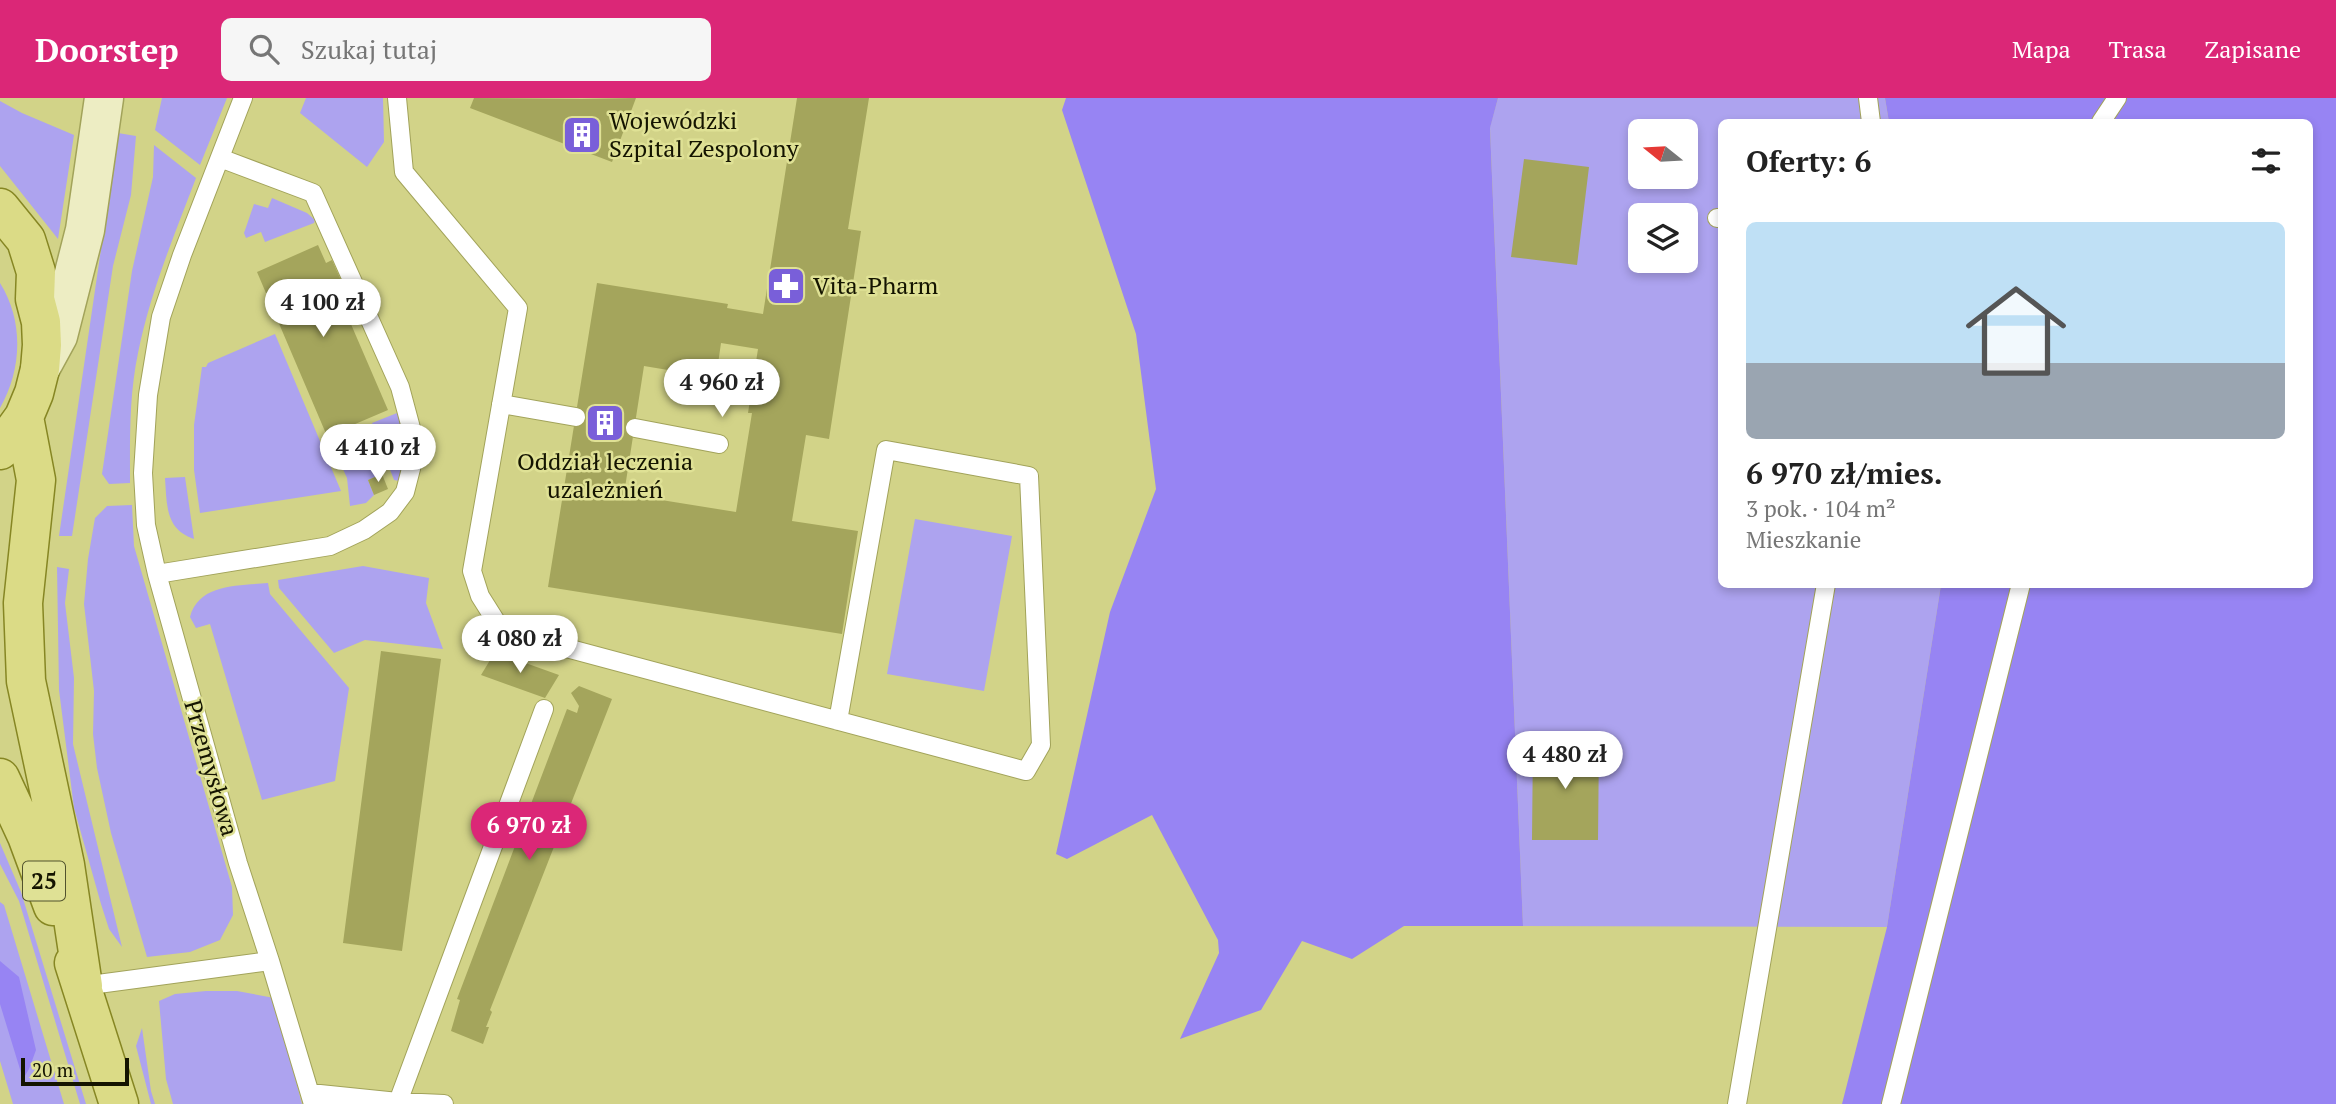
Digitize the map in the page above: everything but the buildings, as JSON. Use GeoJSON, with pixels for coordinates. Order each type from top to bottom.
{"type":"FeatureCollection","features":[{"type":"Feature","properties":{"kind":"main road"},"geometry":{"type":"LineString","coordinates":[[40,369],[58,336],[85,230],[104,98]]}},
{"type":"Feature","properties":{"kind":"main road"},"geometry":{"type":"LineString","coordinates":[[0,208],[26,240],[36,272],[35,299],[41,322],[42,345],[34,393],[24,417],[0,450]]}},
{"type":"Feature","properties":{"kind":"main road"},"geometry":{"type":"LineString","coordinates":[[0,253],[9,260],[35,299]]}},
{"type":"Feature","properties":{"kind":"main road","name":"25"},"geometry":{"type":"LineString","coordinates":[[24,417],[36,480],[23,603],[26,681],[65,865],[83,986]]}},
{"type":"Feature","properties":{"kind":"main road","name":"25"},"geometry":{"type":"LineString","coordinates":[[0,778],[27,836],[83,986],[118,1104]]}},
{"type":"Feature","properties":{"kind":"lane","name":"Przemysłowa"},"geometry":{"type":"LineString","coordinates":[[243,98],[161,317],[148,396],[144,473],[146,524],[156,574],[238,863],[312,1098]]}},
{"type":"Feature","properties":{"kind":"lane"},"geometry":{"type":"LineString","coordinates":[[397,98],[404,172],[518,307],[472,571],[480,596],[497,624],[518,635],[838,721],[1027,771],[1041,745],[1029,475],[886,450],[838,721]]}},
{"type":"Feature","properties":{"kind":"lane"},"geometry":{"type":"LineString","coordinates":[[1868,98],[1871,119]]}},
{"type":"Feature","properties":{"kind":"lane"},"geometry":{"type":"LineString","coordinates":[[2103,119],[2117,98]]}},
{"type":"Feature","properties":{"kind":"lane"},"geometry":{"type":"LineString","coordinates":[[156,574],[330,546],[364,530],[390,512],[405,492],[414,457],[411,428],[400,387],[313,193],[220,158]]}},
{"type":"Feature","properties":{"kind":"lane"},"geometry":{"type":"LineString","coordinates":[[501,404],[576,417]]}},
{"type":"Feature","properties":{"kind":"lane"},"geometry":{"type":"LineString","coordinates":[[635,428],[719,444]]}},
{"type":"Feature","properties":{"kind":"lane"},"geometry":{"type":"LineString","coordinates":[[1737,1104],[1825,588]]}},
{"type":"Feature","properties":{"kind":"lane"},"geometry":{"type":"LineString","coordinates":[[1891,1104],[2020,588]]}},
{"type":"Feature","properties":{"kind":"lane"},"geometry":{"type":"LineString","coordinates":[[398,1102],[544,709]]}},
{"type":"Feature","properties":{"kind":"lane"},"geometry":{"type":"LineString","coordinates":[[83,986],[270,961]]}},
{"type":"Feature","properties":{"kind":"lane"},"geometry":{"type":"LineString","coordinates":[[312,1098],[444,1104]]}},
{"type":"Feature","properties":{"kind":"shaded area"},"geometry":{"type":"Polygon","coordinates":[[[162,98],[227,98],[200,165],[155,130],[162,98]]]}},
{"type":"Feature","properties":{"kind":"shaded area"},"geometry":{"type":"Polygon","coordinates":[[[306,98],[383,98],[384,142],[367,167],[300,113],[306,98]]]}},
{"type":"Feature","properties":{"kind":"shaded area"},"geometry":{"type":"Polygon","coordinates":[[[1066,98],[1498,98],[1490,128],[1523,926],[1404,926],[1352,959],[1302,941],[1261,1010],[1180,1039],[1219,953],[1218,940],[1152,815],[1067,859],[1056,854],[1110,612],[1156,489],[1136,334],[1062,110],[1066,98]]]}},
{"type":"Feature","properties":{"kind":"shaded area"},"geometry":{"type":"Polygon","coordinates":[[[1498,98],[1885,98],[1888,119],[1718,119],[1718,588],[1941,588],[1887,927],[1523,926],[1490,127],[1498,98]]]}},
{"type":"Feature","properties":{"kind":"shaded area"},"geometry":{"type":"Polygon","coordinates":[[[1885,98],[2336,98],[2336,1104],[1842,1104],[1887,927],[1941,588],[2313,588],[2313,119],[1888,119],[1885,98]]]}},
{"type":"Feature","properties":{"kind":"shaded area"},"geometry":{"type":"Polygon","coordinates":[[[0,101],[74,135],[58,239],[0,166],[0,101]]]}},
{"type":"Feature","properties":{"kind":"shaded area"},"geometry":{"type":"Polygon","coordinates":[[[118,133],[136,136],[131,195],[113,266],[72,536],[59,536],[118,133]]]}},
{"type":"Feature","properties":{"kind":"shaded area"},"geometry":{"type":"Polygon","coordinates":[[[154,145],[196,178],[156,287],[138,353],[132,401],[130,483],[109,484],[102,474],[132,271],[153,177],[154,145]]]}},
{"type":"Feature","properties":{"kind":"shaded area"},"geometry":{"type":"Polygon","coordinates":[[[272,198],[307,213],[315,220],[314,223],[265,242],[261,232],[246,238],[244,233],[254,204],[268,208],[272,198]]]}},
{"type":"Feature","properties":{"kind":"shaded area"},"geometry":{"type":"Polygon","coordinates":[[[0,283],[13,313],[17,345],[13,378],[0,408],[0,283]]]}},
{"type":"Feature","properties":{"kind":"shaded area"},"geometry":{"type":"Polygon","coordinates":[[[275,334],[341,491],[200,513],[194,470],[194,425],[202,367],[275,334]]]}},
{"type":"Feature","properties":{"kind":"shaded area"},"geometry":{"type":"Polygon","coordinates":[[[397,413],[406,447],[399,481],[394,480],[372,423],[397,413]]]}},
{"type":"Feature","properties":{"kind":"shaded area"},"geometry":{"type":"Polygon","coordinates":[[[364,431],[382,474],[368,480],[374,495],[366,503],[350,506],[347,478],[332,445],[364,431]]]}},
{"type":"Feature","properties":{"kind":"shaded area"},"geometry":{"type":"Polygon","coordinates":[[[185,477],[194,539],[178,529],[167,507],[165,478],[185,477]]]}},
{"type":"Feature","properties":{"kind":"shaded area"},"geometry":{"type":"Polygon","coordinates":[[[132,505],[134,546],[232,887],[233,915],[220,940],[190,952],[147,957],[111,833],[97,768],[93,734],[94,691],[84,604],[95,518],[107,506],[132,505]]]}},
{"type":"Feature","properties":{"kind":"shaded area"},"geometry":{"type":"Polygon","coordinates":[[[915,519],[1012,536],[984,691],[887,674],[915,519]]]}},
{"type":"Feature","properties":{"kind":"shaded area"},"geometry":{"type":"Polygon","coordinates":[[[363,566],[429,578],[426,603],[443,649],[365,640],[334,653],[279,588],[278,580],[363,566]]]}},
{"type":"Feature","properties":{"kind":"shaded area"},"geometry":{"type":"Polygon","coordinates":[[[57,567],[69,569],[65,603],[74,678],[73,744],[122,947],[109,929],[74,808],[59,690],[57,567]]]}},
{"type":"Feature","properties":{"kind":"shaded area"},"geometry":{"type":"Polygon","coordinates":[[[268,583],[270,594],[349,688],[335,781],[262,800],[210,624],[196,628],[190,617],[195,606],[211,592],[233,586],[268,583]]]}},
{"type":"Feature","properties":{"kind":"shaded area"},"geometry":{"type":"Polygon","coordinates":[[[0,843],[21,892],[86,1104],[80,1104],[19,901],[0,864],[0,843]]]}},
{"type":"Feature","properties":{"kind":"shaded area"},"geometry":{"type":"Polygon","coordinates":[[[0,902],[4,905],[64,1104],[13,1104],[0,1061],[0,902]]]}},
{"type":"Feature","properties":{"kind":"shaded area"},"geometry":{"type":"Polygon","coordinates":[[[0,961],[19,977],[36,1050],[23,1079],[0,1004],[0,961]]]}},
{"type":"Feature","properties":{"kind":"shaded area"},"geometry":{"type":"Polygon","coordinates":[[[237,991],[274,998],[302,1104],[173,1104],[166,1079],[159,1001],[175,994],[237,991]]]}},
{"type":"Feature","properties":{"kind":"shaded area"},"geometry":{"type":"Polygon","coordinates":[[[142,1028],[155,1104],[151,1104],[136,1046],[142,1028]]]}},
{"type":"Feature","properties":{"kind":"place","name":"Wojewódzki Szpital Zespolony"},"geometry":{"type":"Point","coordinates":[582,135]}},
{"type":"Feature","properties":{"kind":"place","name":"Vita-Pharm"},"geometry":{"type":"Point","coordinates":[786,286]}},
{"type":"Feature","properties":{"kind":"place","name":"Oddział leczenia uzależnień"},"geometry":{"type":"Point","coordinates":[605,423]}}]}
